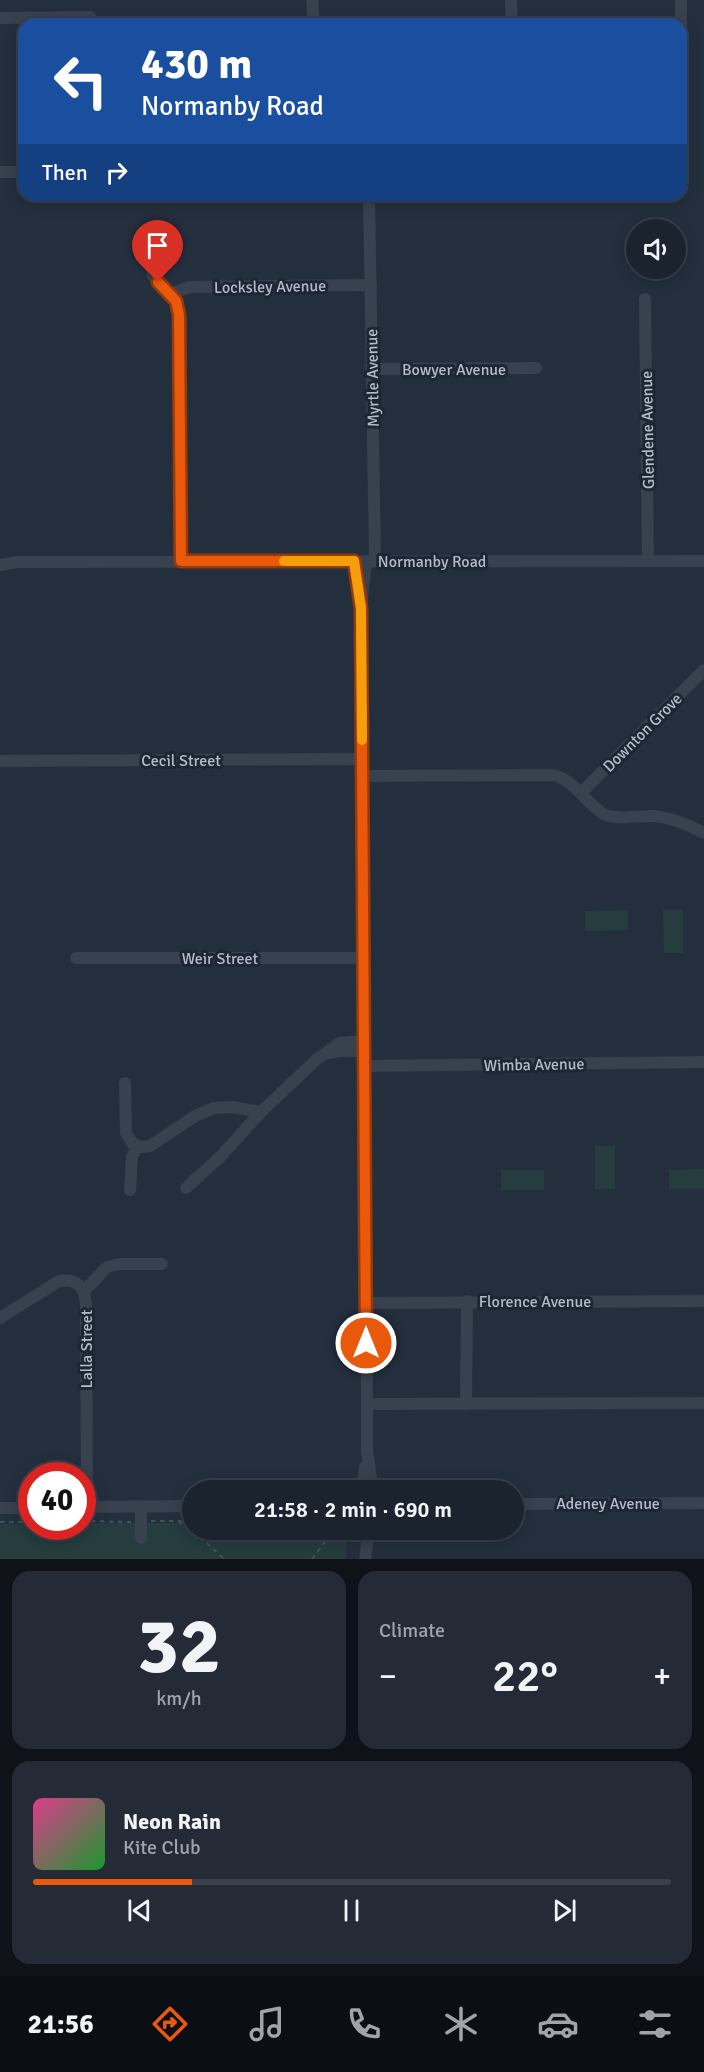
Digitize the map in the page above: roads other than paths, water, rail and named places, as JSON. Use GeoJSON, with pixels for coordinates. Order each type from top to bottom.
{"type":"FeatureCollection","features":[{"type":"Feature","properties":{"kind":"street"},"geometry":{"type":"LineString","coordinates":[[312,0],[314,18]]}},
{"type":"Feature","properties":{"kind":"street"},"geometry":{"type":"LineString","coordinates":[[511,0],[512,18]]}},
{"type":"Feature","properties":{"kind":"street"},"geometry":{"type":"LineString","coordinates":[[681,0],[681,18]]}},
{"type":"Feature","properties":{"kind":"street"},"geometry":{"type":"LineString","coordinates":[[0,18],[90,18]]}},
{"type":"Feature","properties":{"kind":"street"},"geometry":{"type":"LineString","coordinates":[[0,172],[18,172]]}},
{"type":"Feature","properties":{"kind":"street","name":"Myrtle Avenue"},"geometry":{"type":"LineString","coordinates":[[367,1451],[361,608],[365,561],[371,369],[369,201]]}},
{"type":"Feature","properties":{"kind":"street"},"geometry":{"type":"LineString","coordinates":[[149,251],[153,276],[176,301],[179,315],[181,561]]}},
{"type":"Feature","properties":{"kind":"street","name":"Locksley Avenue"},"geometry":{"type":"LineString","coordinates":[[170,294],[190,287],[371,285]]}},
{"type":"Feature","properties":{"kind":"street","name":"Glendene Avenue"},"geometry":{"type":"LineString","coordinates":[[645,299],[648,561]]}},
{"type":"Feature","properties":{"kind":"street","name":"Bowyer Avenue"},"geometry":{"type":"LineString","coordinates":[[371,369],[536,368]]}},
{"type":"Feature","properties":{"kind":"street","name":"Normanby Road"},"geometry":{"type":"LineString","coordinates":[[0,559],[17,562],[704,561]]}},
{"type":"Feature","properties":{"kind":"street","name":"Normanby Road"},"geometry":{"type":"LineString","coordinates":[[0,566],[17,562]]}},
{"type":"Feature","properties":{"kind":"street","name":"Downton Grove"},"geometry":{"type":"LineString","coordinates":[[581,793],[704,670]]}},
{"type":"Feature","properties":{"kind":"street","name":"Cecil Street"},"geometry":{"type":"LineString","coordinates":[[0,761],[362,759]]}},
{"type":"Feature","properties":{"kind":"street"},"geometry":{"type":"LineString","coordinates":[[362,776],[552,775],[564,780],[606,815],[658,817],[683,823],[704,833]]}},
{"type":"Feature","properties":{"kind":"street","name":"Weir Street"},"geometry":{"type":"LineString","coordinates":[[76,958],[363,958]]}},
{"type":"Feature","properties":{"kind":"street"},"geometry":{"type":"LineString","coordinates":[[186,1188],[220,1157],[301,1073],[340,1043],[364,1046]]}},
{"type":"Feature","properties":{"kind":"street","name":"Wimba Avenue"},"geometry":{"type":"LineString","coordinates":[[364,1066],[704,1062]]}},
{"type":"Feature","properties":{"kind":"street"},"geometry":{"type":"LineString","coordinates":[[124,1083],[126,1133],[137,1146],[150,1146],[195,1116],[213,1108],[232,1107],[261,1112]]}},
{"type":"Feature","properties":{"kind":"street"},"geometry":{"type":"LineString","coordinates":[[130,1190],[132,1157],[137,1146]]}},
{"type":"Feature","properties":{"kind":"street"},"geometry":{"type":"LineString","coordinates":[[84,1291],[107,1266],[162,1264]]}},
{"type":"Feature","properties":{"kind":"street","name":"Lalla Street"},"geometry":{"type":"LineString","coordinates":[[0,1318],[59,1281],[76,1282],[84,1291],[86,1303],[85,1462]]}},
{"type":"Feature","properties":{"kind":"street","name":"Florence Avenue"},"geometry":{"type":"LineString","coordinates":[[366,1303],[704,1300]]}},
{"type":"Feature","properties":{"kind":"street"},"geometry":{"type":"LineString","coordinates":[[466,1404],[467,1301]]}},
{"type":"Feature","properties":{"kind":"street"},"geometry":{"type":"LineString","coordinates":[[367,1404],[704,1403]]}},
{"type":"Feature","properties":{"kind":"street"},"geometry":{"type":"LineString","coordinates":[[363,1480],[367,1451]]}},
{"type":"Feature","properties":{"kind":"street"},"geometry":{"type":"LineString","coordinates":[[367,1451],[371,1480]]}},
{"type":"Feature","properties":{"kind":"street","name":"Adeney Avenue"},"geometry":{"type":"LineString","coordinates":[[524,1504],[704,1503]]}},
{"type":"Feature","properties":{"kind":"street"},"geometry":{"type":"LineString","coordinates":[[96,1508],[182,1506]]}},
{"type":"Feature","properties":{"kind":"street"},"geometry":{"type":"LineString","coordinates":[[141,1507],[141,1538]]}},
{"type":"Feature","properties":{"kind":"street"},"geometry":{"type":"LineString","coordinates":[[0,1508],[18,1508]]}},
{"type":"Feature","properties":{"kind":"street"},"geometry":{"type":"LineString","coordinates":[[363,1540],[365,1559]]}},
{"type":"Feature","properties":{"kind":"street"},"geometry":{"type":"LineString","coordinates":[[365,1559],[368,1540]]}}]}
